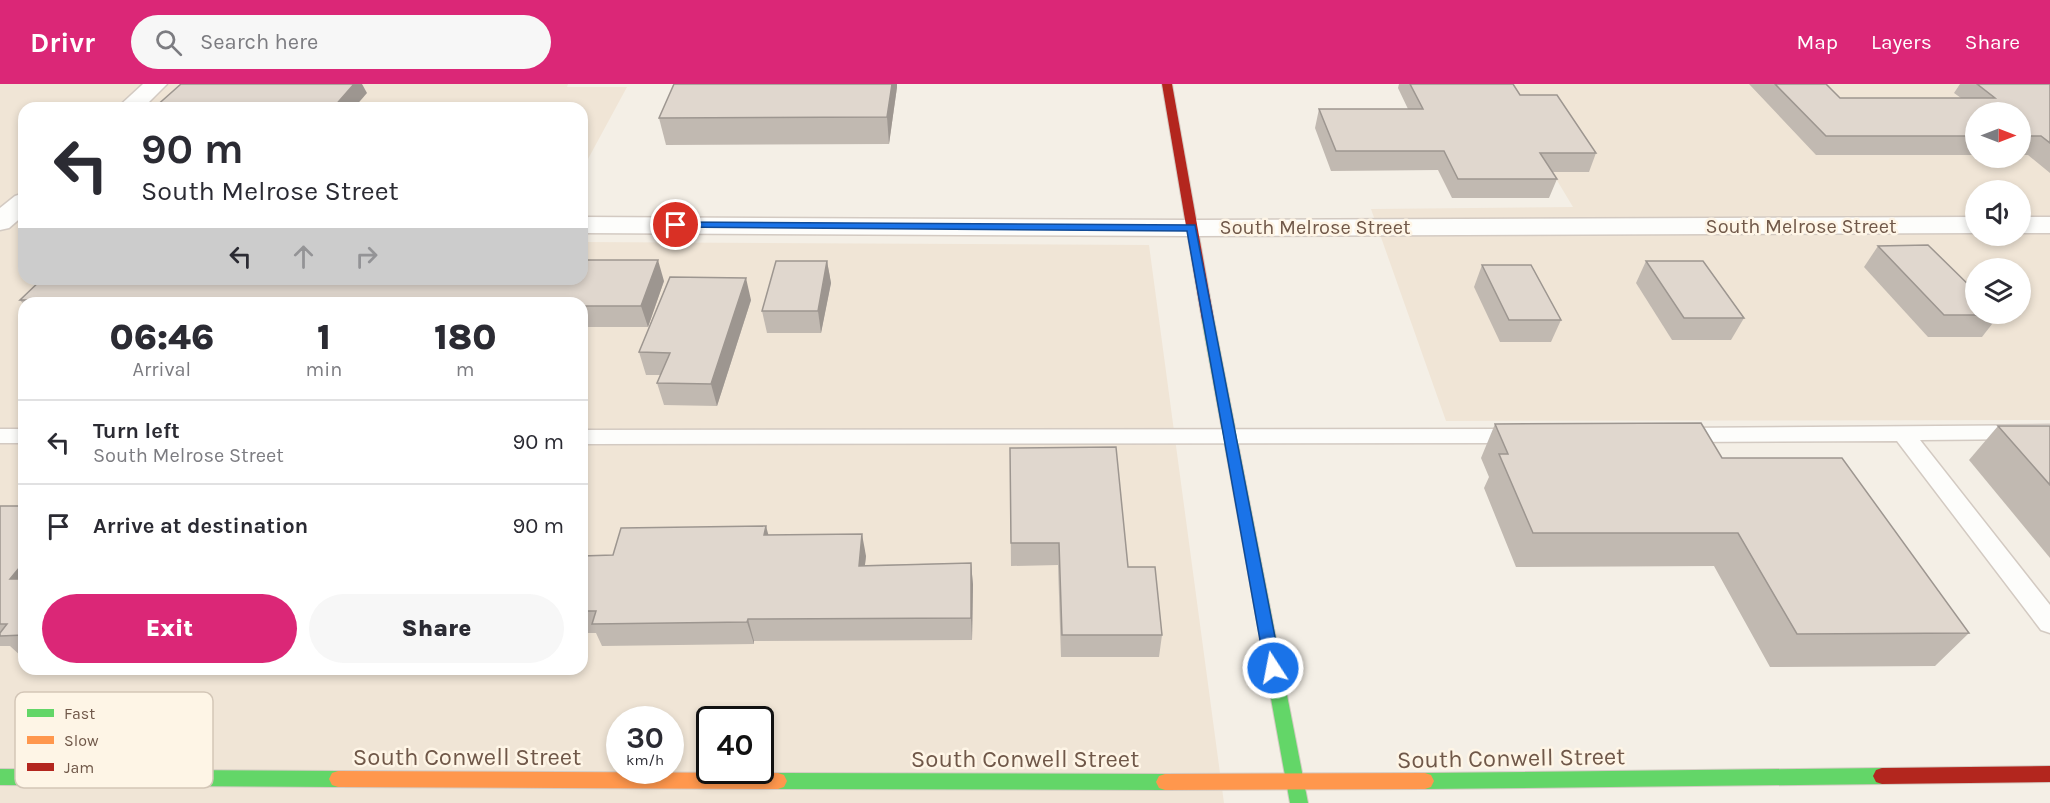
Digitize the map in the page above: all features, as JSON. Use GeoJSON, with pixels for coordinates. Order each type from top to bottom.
{"type":"FeatureCollection","features":[{"type":"Feature","properties":{"kind":"street"},"geometry":{"type":"LineString","coordinates":[[136,102],[156,84]]}},
{"type":"Feature","properties":{"kind":"street"},"geometry":{"type":"LineString","coordinates":[[1167,84],[1229,438],[1299,803]]}},
{"type":"Feature","properties":{"kind":"street"},"geometry":{"type":"LineString","coordinates":[[0,222],[18,206]]}},
{"type":"Feature","properties":{"kind":"street"},"geometry":{"type":"LineString","coordinates":[[0,222],[18,222]]}},
{"type":"Feature","properties":{"kind":"street","name":"South Melrose Street"},"geometry":{"type":"LineString","coordinates":[[588,225],[1191,228],[1965,225]]}},
{"type":"Feature","properties":{"kind":"street"},"geometry":{"type":"LineString","coordinates":[[2031,225],[2050,225]]}},
{"type":"Feature","properties":{"kind":"street","name":"South Conwell Street"},"geometry":{"type":"LineString","coordinates":[[213,778],[1295,783],[2050,774]]}},
{"type":"Feature","properties":{"kind":"street","name":"South Conwell Street"},"geometry":{"type":"LineString","coordinates":[[0,777],[15,777]]}},
{"type":"Feature","properties":{"kind":"lane"},"geometry":{"type":"LineString","coordinates":[[1657,435],[2050,432]]}},
{"type":"Feature","properties":{"kind":"lane"},"geometry":{"type":"LineString","coordinates":[[1903,433],[2050,623]]}},
{"type":"Feature","properties":{"kind":"lane"},"geometry":{"type":"LineString","coordinates":[[0,436],[18,436]]}},
{"type":"Feature","properties":{"kind":"lane"},"geometry":{"type":"LineString","coordinates":[[588,437],[1539,436]]}},
{"type":"Feature","properties":{"kind":"shaded area"},"geometry":{"type":"Polygon","coordinates":[[[0,84],[568,84],[567,87],[627,87],[588,159],[588,102],[18,102],[18,285],[588,285],[588,242],[1149,245],[1224,803],[0,803],[0,84]]]}},
{"type":"Feature","properties":{"kind":"shaded area"},"geometry":{"type":"Polygon","coordinates":[[[1499,84],[2050,84],[2050,420],[1446,421],[1371,209],[1573,207],[1499,84]]]}},
{"type":"Feature","properties":{"kind":"building"},"geometry":{"type":"Polygon","coordinates":[[[181,84],[354,84],[338,102],[161,102],[181,84]]]}},
{"type":"Feature","properties":{"kind":"building"},"geometry":{"type":"Polygon","coordinates":[[[674,84],[892,84],[887,117],[659,118],[674,84]]]}},
{"type":"Feature","properties":{"kind":"building"},"geometry":{"type":"Polygon","coordinates":[[[1410,84],[1513,84],[1520,95],[1557,95],[1596,153],[1540,153],[1557,179],[1458,179],[1444,151],[1336,151],[1319,109],[1423,109],[1410,84]]]}},
{"type":"Feature","properties":{"kind":"building"},"geometry":{"type":"Polygon","coordinates":[[[1775,84],[1826,84],[1840,98],[1995,98],[1977,84],[2050,84],[2050,143],[2041,136],[2031,136],[2031,102],[1965,102],[1965,136],[1826,136],[1775,84]]]}},
{"type":"Feature","properties":{"kind":"building"},"geometry":{"type":"Polygon","coordinates":[[[1928,245],[1965,281],[1965,315],[1944,315],[1878,246],[1928,245]]]}},
{"type":"Feature","properties":{"kind":"building"},"geometry":{"type":"Polygon","coordinates":[[[588,260],[658,260],[641,306],[588,306],[588,297],[23,297],[36,285],[588,285],[588,260]]]}},
{"type":"Feature","properties":{"kind":"building"},"geometry":{"type":"Polygon","coordinates":[[[776,261],[827,261],[818,311],[762,311],[776,261]]]}},
{"type":"Feature","properties":{"kind":"building"},"geometry":{"type":"Polygon","coordinates":[[[1646,261],[1703,261],[1744,318],[1684,318],[1646,261]]]}},
{"type":"Feature","properties":{"kind":"building"},"geometry":{"type":"Polygon","coordinates":[[[1482,265],[1531,265],[1561,320],[1509,320],[1482,265]]]}},
{"type":"Feature","properties":{"kind":"building"},"geometry":{"type":"Polygon","coordinates":[[[670,277],[746,278],[711,384],[657,383],[670,353],[639,352],[670,277]]]}},
{"type":"Feature","properties":{"kind":"building"},"geometry":{"type":"Polygon","coordinates":[[[1701,423],[1722,458],[1842,458],[1969,633],[1797,634],[1738,533],[1533,533],[1499,454],[1508,454],[1495,424],[1701,423]]]}},
{"type":"Feature","properties":{"kind":"building"},"geometry":{"type":"Polygon","coordinates":[[[1998,426],[2050,426],[2050,485],[1998,426]]]}},
{"type":"Feature","properties":{"kind":"building"},"geometry":{"type":"Polygon","coordinates":[[[1116,447],[1128,567],[1155,567],[1162,635],[1062,635],[1059,543],[1011,543],[1010,448],[1116,447]]]}},
{"type":"Feature","properties":{"kind":"building"},"geometry":{"type":"Polygon","coordinates":[[[0,506],[18,506],[18,569],[10,579],[18,579],[18,635],[0,636],[7,624],[0,624],[0,506]]]}},
{"type":"Feature","properties":{"kind":"building"},"geometry":{"type":"Polygon","coordinates":[[[766,526],[764,535],[862,534],[859,566],[971,563],[971,618],[748,619],[747,622],[592,624],[596,611],[588,611],[588,556],[613,555],[621,528],[766,526]]]}},
{"type":"Feature","properties":{"kind":"traffic: fast"},"geometry":{"type":"LineString","coordinates":[[1208,320],[1299,803]]}},
{"type":"Feature","properties":{"kind":"traffic: fast"},"geometry":{"type":"LineString","coordinates":[[1425,781],[1882,776]]}},
{"type":"Feature","properties":{"kind":"traffic: fast"},"geometry":{"type":"LineString","coordinates":[[0,777],[15,777]]}},
{"type":"Feature","properties":{"kind":"traffic: fast"},"geometry":{"type":"LineString","coordinates":[[213,778],[338,779]]}},
{"type":"Feature","properties":{"kind":"traffic: fast"},"geometry":{"type":"LineString","coordinates":[[778,781],[1165,782]]}},
{"type":"Feature","properties":{"kind":"traffic: slow"},"geometry":{"type":"LineString","coordinates":[[338,779],[778,781]]}},
{"type":"Feature","properties":{"kind":"traffic: slow"},"geometry":{"type":"LineString","coordinates":[[1165,782],[1425,781]]}},
{"type":"Feature","properties":{"kind":"traffic: jam"},"geometry":{"type":"LineString","coordinates":[[1167,84],[1208,320]]}},
{"type":"Feature","properties":{"kind":"traffic: jam"},"geometry":{"type":"LineString","coordinates":[[1882,776],[2050,774]]}},
{"type":"Feature","properties":{"kind":"route"},"geometry":{"type":"LineString","coordinates":[[676,225],[1191,228],[1273,668]]}}]}
